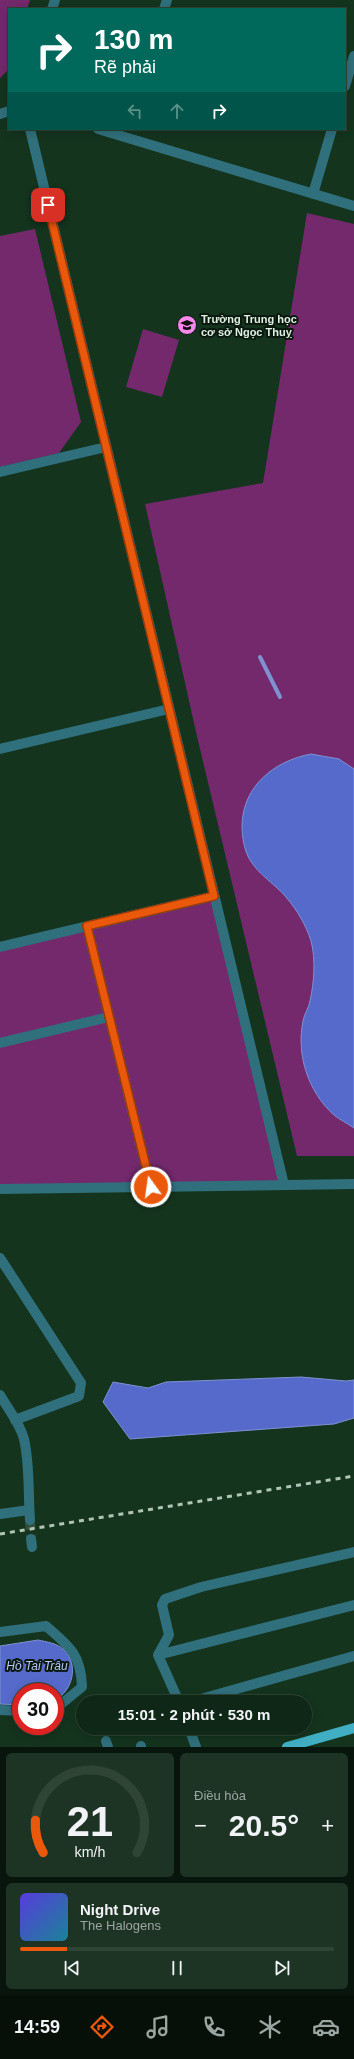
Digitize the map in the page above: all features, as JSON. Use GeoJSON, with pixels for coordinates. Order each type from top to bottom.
{"type":"FeatureCollection","features":[{"type":"Feature","properties":{"kind":"main road"},"geometry":{"type":"LineString","coordinates":[[287,1747],[296,1746],[354,1728]]}},
{"type":"Feature","properties":{"kind":"street"},"geometry":{"type":"LineString","coordinates":[[346,83],[354,56]]}},
{"type":"Feature","properties":{"kind":"street"},"geometry":{"type":"LineString","coordinates":[[30,130],[284,1185]]}},
{"type":"Feature","properties":{"kind":"street"},"geometry":{"type":"LineString","coordinates":[[105,130],[127,133],[354,206]]}},
{"type":"Feature","properties":{"kind":"street"},"geometry":{"type":"LineString","coordinates":[[313,194],[332,130]]}},
{"type":"Feature","properties":{"kind":"street"},"geometry":{"type":"LineString","coordinates":[[0,472],[106,447]]}},
{"type":"Feature","properties":{"kind":"street"},"geometry":{"type":"LineString","coordinates":[[0,749],[169,709]]}},
{"type":"Feature","properties":{"kind":"street"},"geometry":{"type":"LineString","coordinates":[[0,947],[214,896]]}},
{"type":"Feature","properties":{"kind":"street"},"geometry":{"type":"LineString","coordinates":[[87,926],[151,1187]]}},
{"type":"Feature","properties":{"kind":"street"},"geometry":{"type":"LineString","coordinates":[[0,1043],[109,1017]]}},
{"type":"Feature","properties":{"kind":"street"},"geometry":{"type":"LineString","coordinates":[[0,1189],[354,1184]]}},
{"type":"Feature","properties":{"kind":"street"},"geometry":{"type":"LineString","coordinates":[[0,1258],[81,1383],[79,1396],[15,1420]]}},
{"type":"Feature","properties":{"kind":"street"},"geometry":{"type":"LineString","coordinates":[[0,1395],[24,1439],[30,1515],[0,1514]]}},
{"type":"Feature","properties":{"kind":"street"},"geometry":{"type":"LineString","coordinates":[[158,1654],[168,1635],[162,1605],[165,1600],[201,1587],[354,1552]]}},
{"type":"Feature","properties":{"kind":"street"},"geometry":{"type":"LineString","coordinates":[[158,1654],[354,1605]]}},
{"type":"Feature","properties":{"kind":"street"},"geometry":{"type":"LineString","coordinates":[[0,1632],[46,1626],[71,1647],[82,1671],[82,1687],[64,1702]]}},
{"type":"Feature","properties":{"kind":"street"},"geometry":{"type":"LineString","coordinates":[[158,1654],[176,1695]]}},
{"type":"Feature","properties":{"kind":"street"},"geometry":{"type":"LineString","coordinates":[[215,1695],[354,1656]]}},
{"type":"Feature","properties":{"kind":"street"},"geometry":{"type":"LineString","coordinates":[[0,1710],[12,1711]]}},
{"type":"Feature","properties":{"kind":"street"},"geometry":{"type":"LineString","coordinates":[[192,1735],[196,1747]]}},
{"type":"Feature","properties":{"kind":"shaded area"},"geometry":{"type":"Polygon","coordinates":[[[0,0],[30,0],[27,8],[8,8],[8,70],[0,78],[0,0]]]}},
{"type":"Feature","properties":{"kind":"shaded area"},"geometry":{"type":"Polygon","coordinates":[[[307,213],[354,224],[354,1156],[297,1156],[196,732],[145,504],[263,483],[307,213]]]}},
{"type":"Feature","properties":{"kind":"shaded area"},"geometry":{"type":"Polygon","coordinates":[[[35,229],[81,422],[59,453],[0,467],[0,236],[35,229]]]}},
{"type":"Feature","properties":{"kind":"shaded area"},"geometry":{"type":"Polygon","coordinates":[[[143,329],[179,340],[162,397],[126,387],[143,329]]]}},
{"type":"Feature","properties":{"kind":"shaded area"},"geometry":{"type":"Polygon","coordinates":[[[214,896],[284,1185],[0,1191],[0,947],[214,896]]]}},
{"type":"Feature","properties":{"kind":"water"},"geometry":{"type":"Polygon","coordinates":[[[311,754],[339,759],[354,769],[354,1128],[336,1117],[325,1106],[317,1095],[306,1072],[301,1046],[301,1034],[313,987],[314,971],[313,948],[307,929],[282,892],[258,870],[250,860],[245,848],[242,834],[244,811],[248,798],[255,787],[273,769],[297,757],[311,754]]]}},
{"type":"Feature","properties":{"kind":"water"},"geometry":{"type":"Polygon","coordinates":[[[301,1377],[346,1381],[354,1380],[354,1418],[334,1424],[130,1439],[103,1402],[113,1382],[148,1388],[166,1382],[301,1377]]]}},
{"type":"Feature","properties":{"kind":"water","name":"Hồ Tai Trâu"},"geometry":{"type":"Polygon","coordinates":[[[38,1640],[58,1646],[69,1656],[71,1662],[72,1677],[70,1684],[64,1692],[64,1683],[12,1683],[12,1705],[0,1704],[0,1646],[38,1640]]]}},
{"type":"Feature","properties":{"kind":"waterway"},"geometry":{"type":"LineString","coordinates":[[260,657],[280,697]]}},
{"type":"Feature","properties":{"kind":"tunnel"},"geometry":{"type":"LineString","coordinates":[[30,1520],[31,1539]]}},
{"type":"Feature","properties":{"kind":"railway"},"geometry":{"type":"LineString","coordinates":[[0,1534],[354,1476]]}},
{"type":"Feature","properties":{"kind":"place","name":"Trường Trung học cơ sở Ngọc Thuỵ"},"geometry":{"type":"Point","coordinates":[187,325]}},
{"type":"Feature","properties":{"kind":"route"},"geometry":{"type":"LineString","coordinates":[[48,205],[214,896],[87,926],[151,1187]]}}]}
